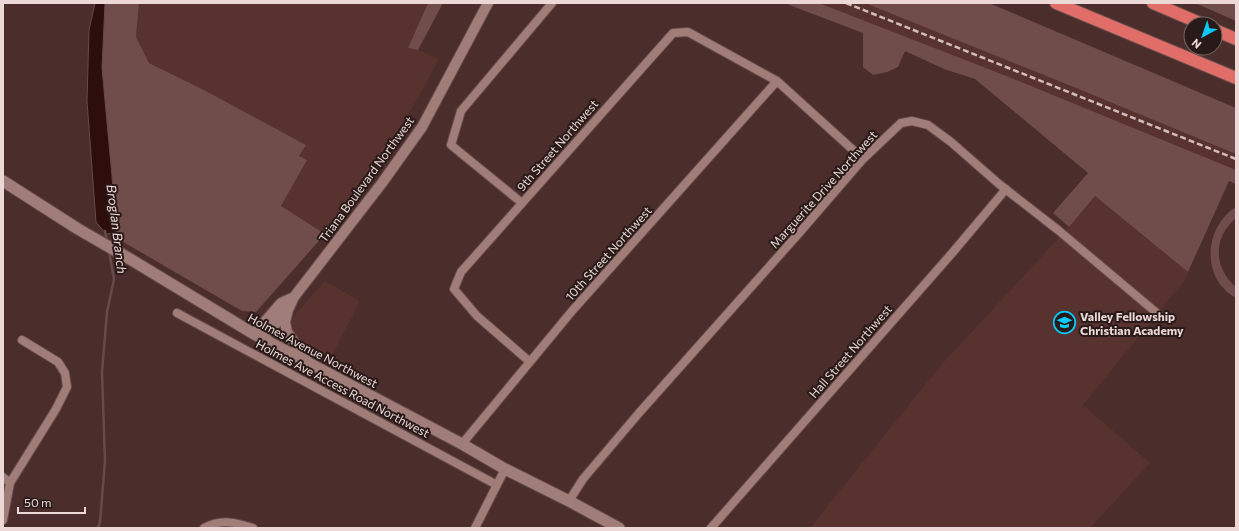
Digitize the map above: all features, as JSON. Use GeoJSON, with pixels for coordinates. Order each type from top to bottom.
{"type":"FeatureCollection","features":[{"type":"Feature","properties":{"kind":"highway"},"geometry":{"type":"LineString","coordinates":[[1056,3],[1236,78]]}},
{"type":"Feature","properties":{"kind":"highway"},"geometry":{"type":"LineString","coordinates":[[1153,3],[1183,16]]}},
{"type":"Feature","properties":{"kind":"highway"},"geometry":{"type":"LineString","coordinates":[[1223,33],[1236,39]]}},
{"type":"Feature","properties":{"kind":"main road","name":"Holmes Avenue Northwest"},"geometry":{"type":"LineString","coordinates":[[3,181],[78,229],[258,337],[309,362],[462,444],[505,469],[619,528]]}},
{"type":"Feature","properties":{"kind":"street","name":"Triana Boulevard Northwest"},"geometry":{"type":"LineString","coordinates":[[258,337],[288,310],[294,297],[382,183],[422,127],[488,3]]}},
{"type":"Feature","properties":{"kind":"street"},"geometry":{"type":"LineString","coordinates":[[522,203],[451,145],[461,111],[552,3]]}},
{"type":"Feature","properties":{"kind":"street","name":"9th Street Northwest"},"geometry":{"type":"LineString","coordinates":[[530,362],[477,316],[454,288],[461,272],[674,33],[688,32],[777,81]]}},
{"type":"Feature","properties":{"kind":"street"},"geometry":{"type":"LineString","coordinates":[[777,81],[863,159]]}},
{"type":"Feature","properties":{"kind":"street","name":"10th Street Northwest"},"geometry":{"type":"LineString","coordinates":[[462,444],[572,312],[777,81]]}},
{"type":"Feature","properties":{"kind":"street","name":"Marguerite Drive Northwest"},"geometry":{"type":"LineString","coordinates":[[569,501],[583,479],[628,425],[863,159],[901,123],[912,121],[928,125],[951,142],[1006,190],[1058,230],[1158,314]]}},
{"type":"Feature","properties":{"kind":"street","name":"Hall Street Northwest"},"geometry":{"type":"LineString","coordinates":[[711,528],[1006,190]]}},
{"type":"Feature","properties":{"kind":"street"},"geometry":{"type":"LineString","coordinates":[[258,337],[281,303],[294,297]]}},
{"type":"Feature","properties":{"kind":"street"},"geometry":{"type":"LineString","coordinates":[[288,310],[285,322],[287,332],[309,362]]}},
{"type":"Feature","properties":{"kind":"street","name":"Holmes Ave Access Road Northwest"},"geometry":{"type":"LineString","coordinates":[[177,313],[497,485]]}},
{"type":"Feature","properties":{"kind":"street"},"geometry":{"type":"LineString","coordinates":[[3,520],[10,483],[56,409],[67,387],[65,374],[58,362],[22,340]]}},
{"type":"Feature","properties":{"kind":"street"},"geometry":{"type":"LineString","coordinates":[[475,528],[505,469]]}},
{"type":"Feature","properties":{"kind":"street"},"geometry":{"type":"LineString","coordinates":[[3,477],[10,483]]}},
{"type":"Feature","properties":{"kind":"street"},"geometry":{"type":"LineString","coordinates":[[204,528],[212,523],[236,522],[253,528]]}},
{"type":"Feature","properties":{"kind":"shaded area"},"geometry":{"type":"Polygon","coordinates":[[[95,3],[105,3],[102,68],[116,233],[106,234],[96,222],[87,101],[89,30],[95,3]]]}},
{"type":"Feature","properties":{"kind":"shaded area"},"geometry":{"type":"Polygon","coordinates":[[[105,3],[139,3],[136,37],[149,63],[200,88],[306,145],[299,156],[307,160],[281,206],[325,234],[256,312],[242,311],[118,239],[102,68],[105,3]]]}},
{"type":"Feature","properties":{"kind":"shaded area"},"geometry":{"type":"Polygon","coordinates":[[[139,3],[428,3],[408,48],[418,50],[439,59],[413,106],[368,180],[325,234],[281,206],[307,160],[299,157],[305,145],[200,88],[149,63],[136,37],[139,3]]]}},
{"type":"Feature","properties":{"kind":"shaded area"},"geometry":{"type":"Polygon","coordinates":[[[428,3],[443,3],[418,50],[408,48],[428,3]]]}},
{"type":"Feature","properties":{"kind":"shaded area"},"geometry":{"type":"Polygon","coordinates":[[[784,3],[819,3],[1009,77],[1236,170],[1236,184],[1229,181],[1188,272],[1095,196],[1069,227],[1053,213],[1088,173],[975,79],[944,69],[905,51],[898,67],[887,72],[873,75],[863,67],[863,33],[784,3]]]}},
{"type":"Feature","properties":{"kind":"shaded area"},"geometry":{"type":"Polygon","coordinates":[[[819,3],[865,3],[1236,154],[1236,170],[1009,77],[819,3]]]}},
{"type":"Feature","properties":{"kind":"shaded area"},"geometry":{"type":"Polygon","coordinates":[[[865,3],[989,3],[1236,108],[1236,154],[1076,88],[865,3]]]}},
{"type":"Feature","properties":{"kind":"shaded area"},"geometry":{"type":"Polygon","coordinates":[[[1195,3],[1236,3],[1236,21],[1195,3]]]}},
{"type":"Feature","properties":{"kind":"shaded area","name":"Valley Fellowship Christian Academy"},"geometry":{"type":"Polygon","coordinates":[[[1095,196],[1188,272],[1185,280],[1083,405],[1150,463],[1090,528],[810,528],[941,365],[1069,227],[1095,196]]]}},
{"type":"Feature","properties":{"kind":"shaded area"},"geometry":{"type":"Polygon","coordinates":[[[1236,207],[1236,218],[1223,234],[1219,252],[1223,271],[1236,287],[1236,298],[1227,292],[1218,281],[1213,271],[1211,247],[1219,224],[1236,207]]]}},
{"type":"Feature","properties":{"kind":"shaded area"},"geometry":{"type":"Polygon","coordinates":[[[325,281],[360,301],[330,359],[296,340],[291,327],[293,317],[325,281]]]}},
{"type":"Feature","properties":{"kind":"waterway","name":"Broglan Branch"},"geometry":{"type":"LineString","coordinates":[[105,231],[107,242]]}},
{"type":"Feature","properties":{"kind":"waterway","name":"Broglan Branch"},"geometry":{"type":"LineString","coordinates":[[98,528],[100,522],[105,461],[102,372],[107,312],[114,279],[109,251]]}},
{"type":"Feature","properties":{"kind":"railway"},"geometry":{"type":"LineString","coordinates":[[846,3],[1236,159]]}},
{"type":"Feature","properties":{"kind":"place","name":"Valley Fellowship Christian Academy"},"geometry":{"type":"Point","coordinates":[1065,323]}}]}
